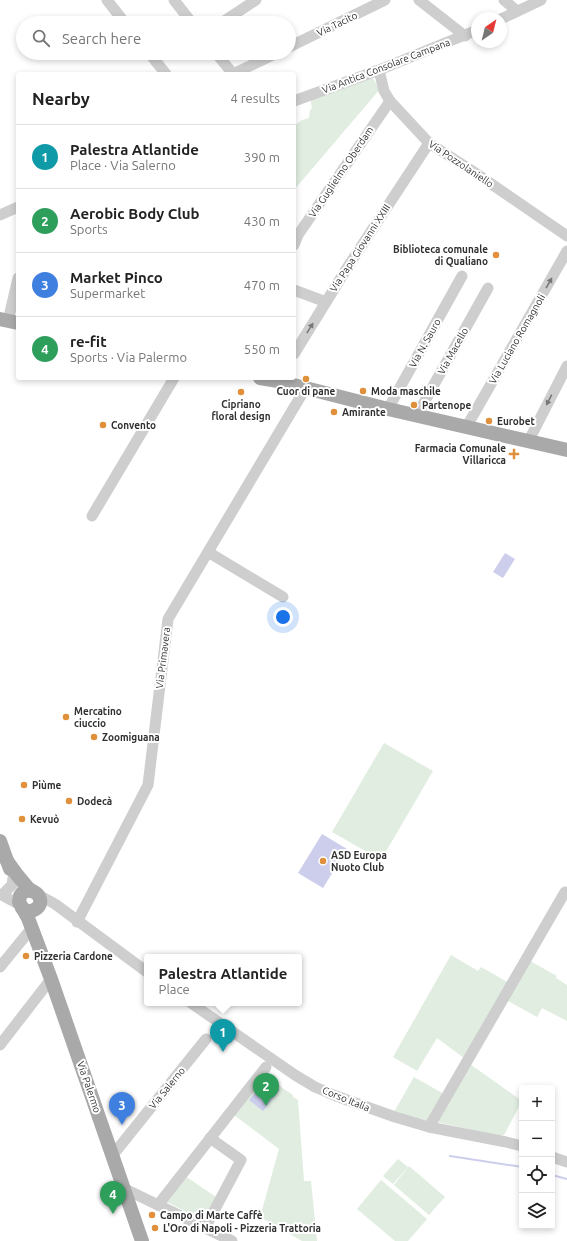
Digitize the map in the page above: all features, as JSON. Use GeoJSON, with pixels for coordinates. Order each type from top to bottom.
{"type":"FeatureCollection","features":[{"type":"Feature","properties":{"kind":"main road"},"geometry":{"type":"LineString","coordinates":[[279,380],[305,389],[567,450]]}},
{"type":"Feature","properties":{"kind":"main road"},"geometry":{"type":"LineString","coordinates":[[0,841],[13,878],[28,901]]}},
{"type":"Feature","properties":{"kind":"main road"},"geometry":{"type":"LineString","coordinates":[[7,860],[15,872],[28,901]]}},
{"type":"Feature","properties":{"kind":"main road","name":"Via Palermo"},"geometry":{"type":"LineString","coordinates":[[28,901],[28,918],[31,929],[51,979],[142,1241]]}},
{"type":"Feature","properties":{"kind":"street"},"geometry":{"type":"LineString","coordinates":[[107,0],[120,16]]}},
{"type":"Feature","properties":{"kind":"street"},"geometry":{"type":"LineString","coordinates":[[174,0],[187,16]]}},
{"type":"Feature","properties":{"kind":"street"},"geometry":{"type":"LineString","coordinates":[[232,16],[256,0]]}},
{"type":"Feature","properties":{"kind":"street","name":"Via Tacito"},"geometry":{"type":"LineString","coordinates":[[296,44],[385,0]]}},
{"type":"Feature","properties":{"kind":"street"},"geometry":{"type":"LineString","coordinates":[[419,0],[465,36]]}},
{"type":"Feature","properties":{"kind":"street"},"geometry":{"type":"LineString","coordinates":[[504,0],[517,11]]}},
{"type":"Feature","properties":{"kind":"street"},"geometry":{"type":"LineString","coordinates":[[507,16],[541,0]]}},
{"type":"Feature","properties":{"kind":"street","name":"Via Antica Consolare Campana"},"geometry":{"type":"LineString","coordinates":[[296,100],[379,70],[471,33]]}},
{"type":"Feature","properties":{"kind":"street"},"geometry":{"type":"LineString","coordinates":[[155,60],[164,72]]}},
{"type":"Feature","properties":{"kind":"street"},"geometry":{"type":"LineString","coordinates":[[222,60],[231,72]]}},
{"type":"Feature","properties":{"kind":"street"},"geometry":{"type":"LineString","coordinates":[[237,72],[262,60]]}},
{"type":"Feature","properties":{"kind":"street","name":"Via Pozzolaniello"},"geometry":{"type":"LineString","coordinates":[[379,70],[384,91],[390,101],[428,143],[474,172],[567,236]]}},
{"type":"Feature","properties":{"kind":"street","name":"Via Guglielmo Oberdam"},"geometry":{"type":"LineString","coordinates":[[296,240],[390,101]]}},
{"type":"Feature","properties":{"kind":"street","name":"Via Papa Giovanni XXIII"},"geometry":{"type":"LineString","coordinates":[[296,351],[347,268],[428,143]]}},
{"type":"Feature","properties":{"kind":"street"},"geometry":{"type":"LineString","coordinates":[[0,215],[16,208]]}},
{"type":"Feature","properties":{"kind":"street","name":"Via Luciano Romagnoli"},"geometry":{"type":"LineString","coordinates":[[467,426],[567,251]]}},
{"type":"Feature","properties":{"kind":"street","name":"Via N. Sauro"},"geometry":{"type":"LineString","coordinates":[[388,409],[462,276]]}},
{"type":"Feature","properties":{"kind":"street"},"geometry":{"type":"LineString","coordinates":[[9,321],[16,288]]}},
{"type":"Feature","properties":{"kind":"street","name":"Via Macello"},"geometry":{"type":"LineString","coordinates":[[417,415],[488,288]]}},
{"type":"Feature","properties":{"kind":"street"},"geometry":{"type":"LineString","coordinates":[[296,291],[326,302]]}},
{"type":"Feature","properties":{"kind":"street"},"geometry":{"type":"LineString","coordinates":[[528,442],[567,366]]}},
{"type":"Feature","properties":{"kind":"street"},"geometry":{"type":"LineString","coordinates":[[92,516],[173,380]]}},
{"type":"Feature","properties":{"kind":"street","name":"Via Primavera"},"geometry":{"type":"LineString","coordinates":[[77,922],[148,785],[168,619],[305,389]]}},
{"type":"Feature","properties":{"kind":"street"},"geometry":{"type":"LineString","coordinates":[[208,552],[283,597]]}},
{"type":"Feature","properties":{"kind":"street"},"geometry":{"type":"LineString","coordinates":[[2,892],[12,885],[13,878]]}},
{"type":"Feature","properties":{"kind":"street"},"geometry":{"type":"LineString","coordinates":[[2,892],[52,909],[77,922],[144,970]]}},
{"type":"Feature","properties":{"kind":"street"},"geometry":{"type":"LineString","coordinates":[[429,1127],[566,892]]}},
{"type":"Feature","properties":{"kind":"street"},"geometry":{"type":"LineString","coordinates":[[0,967],[31,929]]}},
{"type":"Feature","properties":{"kind":"street"},"geometry":{"type":"LineString","coordinates":[[0,1045],[51,979]]}},
{"type":"Feature","properties":{"kind":"street","name":"Corso Italia"},"geometry":{"type":"LineString","coordinates":[[195,1006],[295,1075],[315,1087],[360,1105],[429,1127],[519,1145]]}},
{"type":"Feature","properties":{"kind":"street","name":"Via Salerno"},"geometry":{"type":"LineString","coordinates":[[112,1156],[206,1039]]}},
{"type":"Feature","properties":{"kind":"street"},"geometry":{"type":"LineString","coordinates":[[158,1205],[266,1067]]}},
{"type":"Feature","properties":{"kind":"street"},"geometry":{"type":"LineString","coordinates":[[205,1228],[241,1160],[210,1138]]}},
{"type":"Feature","properties":{"kind":"street"},"geometry":{"type":"LineString","coordinates":[[554,1157],[567,1162]]}},
{"type":"Feature","properties":{"kind":"street"},"geometry":{"type":"LineString","coordinates":[[123,1188],[232,1241]]}},
{"type":"Feature","properties":{"kind":"green space"},"geometry":{"type":"Polygon","coordinates":[[[371,76],[380,89],[296,188],[296,124],[302,120],[309,118],[310,110],[312,108],[310,98],[371,76]]]}},
{"type":"Feature","properties":{"kind":"green space"},"geometry":{"type":"Polygon","coordinates":[[[384,743],[433,771],[381,860],[332,832],[384,743]]]}},
{"type":"Feature","properties":{"kind":"green space"},"geometry":{"type":"Polygon","coordinates":[[[451,955],[478,971],[481,967],[509,983],[464,1058],[437,1038],[417,1071],[393,1057],[451,955]]]}},
{"type":"Feature","properties":{"kind":"green space"},"geometry":{"type":"Polygon","coordinates":[[[530,961],[557,976],[556,978],[567,985],[567,1021],[542,1008],[537,1017],[508,1001],[530,961]]]}},
{"type":"Feature","properties":{"kind":"green space"},"geometry":{"type":"Polygon","coordinates":[[[470,1064],[519,1099],[519,1107],[504,1135],[500,1136],[437,1122],[470,1064]]]}},
{"type":"Feature","properties":{"kind":"green space"},"geometry":{"type":"Polygon","coordinates":[[[265,1076],[298,1100],[304,1181],[311,1181],[317,1241],[302,1241],[260,1217],[279,1149],[234,1115],[265,1076]]]}},
{"type":"Feature","properties":{"kind":"green space"},"geometry":{"type":"Polygon","coordinates":[[[414,1077],[444,1094],[429,1121],[394,1112],[414,1077]]]}},
{"type":"Feature","properties":{"kind":"green space"},"geometry":{"type":"Polygon","coordinates":[[[398,1159],[408,1167],[393,1184],[383,1176],[398,1159]]]}},
{"type":"Feature","properties":{"kind":"green space"},"geometry":{"type":"Polygon","coordinates":[[[409,1166],[445,1197],[429,1215],[394,1185],[409,1166]]]}},
{"type":"Feature","properties":{"kind":"green space"},"geometry":{"type":"Polygon","coordinates":[[[185,1176],[216,1197],[204,1221],[165,1201],[185,1176]]]}},
{"type":"Feature","properties":{"kind":"green space"},"geometry":{"type":"Polygon","coordinates":[[[381,1180],[427,1219],[408,1241],[395,1241],[357,1209],[381,1180]]]}},
{"type":"Feature","properties":{"kind":"water"},"geometry":{"type":"Polygon","coordinates":[[[505,553],[515,559],[503,578],[493,572],[505,553]]]}},
{"type":"Feature","properties":{"kind":"water","name":"ASD Europa Nuoto Club"},"geometry":{"type":"Polygon","coordinates":[[[322,834],[347,849],[323,888],[298,873],[322,834]]]}},
{"type":"Feature","properties":{"kind":"water"},"geometry":{"type":"Polygon","coordinates":[[[266,1079],[280,1090],[263,1111],[249,1100],[266,1079]]]}},
{"type":"Feature","properties":{"kind":"waterway"},"geometry":{"type":"LineString","coordinates":[[450,1156],[519,1167]]}},
{"type":"Feature","properties":{"kind":"waterway"},"geometry":{"type":"LineString","coordinates":[[555,1176],[567,1179]]}},
{"type":"Feature","properties":{"kind":"place","name":"Biblioteca comunale di Qualiano"},"geometry":{"type":"Point","coordinates":[496,255]}},
{"type":"Feature","properties":{"kind":"place","name":"Cuor di pane"},"geometry":{"type":"Point","coordinates":[306,379]}},
{"type":"Feature","properties":{"kind":"place","name":"Moda maschile"},"geometry":{"type":"Point","coordinates":[363,391]}},
{"type":"Feature","properties":{"kind":"place","name":"Cipriano floral design"},"geometry":{"type":"Point","coordinates":[241,392]}},
{"type":"Feature","properties":{"kind":"place","name":"Partenope"},"geometry":{"type":"Point","coordinates":[414,405]}},
{"type":"Feature","properties":{"kind":"place","name":"Amirante"},"geometry":{"type":"Point","coordinates":[334,412]}},
{"type":"Feature","properties":{"kind":"place","name":"Eurobet"},"geometry":{"type":"Point","coordinates":[489,421]}},
{"type":"Feature","properties":{"kind":"place","name":"Convento"},"geometry":{"type":"Point","coordinates":[103,425]}},
{"type":"Feature","properties":{"kind":"place","name":"Farmacia Comunale Villaricca"},"geometry":{"type":"Point","coordinates":[514,454]}},
{"type":"Feature","properties":{"kind":"place","name":"Mercatino ciuccio"},"geometry":{"type":"Point","coordinates":[66,717]}},
{"type":"Feature","properties":{"kind":"place","name":"Zoomiguana"},"geometry":{"type":"Point","coordinates":[94,737]}},
{"type":"Feature","properties":{"kind":"place","name":"Piùme"},"geometry":{"type":"Point","coordinates":[24,785]}},
{"type":"Feature","properties":{"kind":"place","name":"Dodecà"},"geometry":{"type":"Point","coordinates":[69,801]}},
{"type":"Feature","properties":{"kind":"place","name":"Kevuò"},"geometry":{"type":"Point","coordinates":[22,819]}},
{"type":"Feature","properties":{"kind":"place","name":"ASD Europa Nuoto Club"},"geometry":{"type":"Point","coordinates":[323,861]}},
{"type":"Feature","properties":{"kind":"place","name":"Pizzeria Cardone"},"geometry":{"type":"Point","coordinates":[26,956]}},
{"type":"Feature","properties":{"kind":"place","name":"Palestra Atlantide"},"geometry":{"type":"Point","coordinates":[223,1052]}},
{"type":"Feature","properties":{"kind":"place","name":"Aerobic Body Club"},"geometry":{"type":"Point","coordinates":[266,1106]}},
{"type":"Feature","properties":{"kind":"place","name":"Market Pinco"},"geometry":{"type":"Point","coordinates":[122,1125]}},
{"type":"Feature","properties":{"kind":"place","name":"re-fit"},"geometry":{"type":"Point","coordinates":[113,1214]}},
{"type":"Feature","properties":{"kind":"place","name":"Campo di Marte Caffè"},"geometry":{"type":"Point","coordinates":[152,1215]}},
{"type":"Feature","properties":{"kind":"place","name":"L'Oro di Napoli - Pizzeria Trattoria"},"geometry":{"type":"Point","coordinates":[155,1228]}}]}
